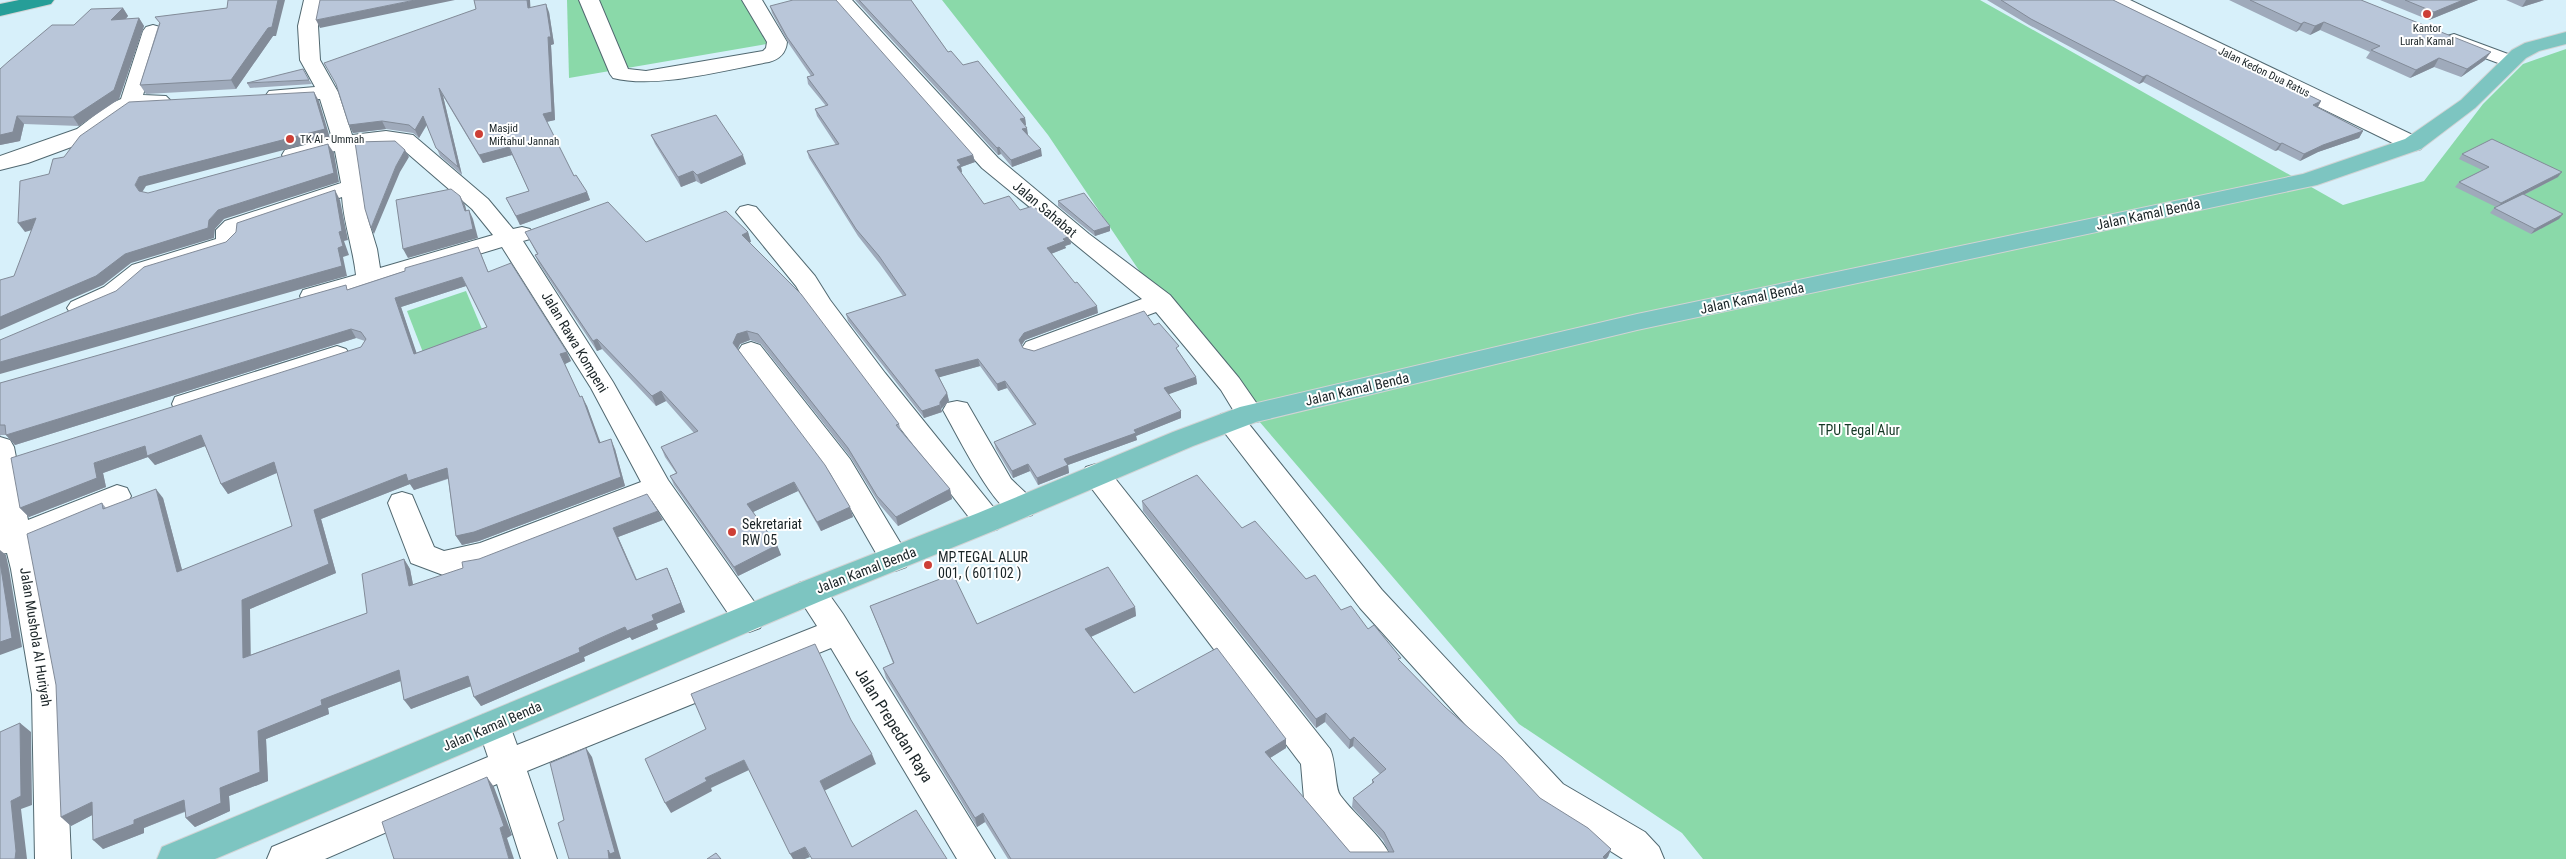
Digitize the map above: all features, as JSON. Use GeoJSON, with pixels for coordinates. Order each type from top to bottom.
{"type":"FeatureCollection","features":[{"type":"Feature","properties":{"kind":"highway"},"geometry":{"type":"LineString","coordinates":[[0,10],[44,0]]}},
{"type":"Feature","properties":{"kind":"main road","name":"Jalan Kamal Benda"},"geometry":{"type":"LineString","coordinates":[[178,858],[501,746],[749,618],[824,612],[895,559],[1022,507],[1105,486],[1243,429],[1637,322],[2309,180],[2413,144],[2468,104],[2510,61],[2532,47],[2566,38]]}},
{"type":"Feature","properties":{"kind":"street"},"geometry":{"type":"LineString","coordinates":[[314,0],[308,26],[310,60],[328,92],[344,142],[353,186],[355,216],[365,249],[369,278]]}},
{"type":"Feature","properties":{"kind":"street"},"geometry":{"type":"LineString","coordinates":[[597,5],[620,74],[630,77],[646,77],[770,56],[776,50],[777,42],[752,0]]}},
{"type":"Feature","properties":{"kind":"street","name":"Jalan Sahabat"},"geometry":{"type":"LineString","coordinates":[[842,0],[958,130],[990,163],[1081,239],[1161,301],[1230,384],[1243,429],[1371,598],[1551,795],[1630,854]]}},
{"type":"Feature","properties":{"kind":"street","name":"Jalan Kedon Dua Ratus"},"geometry":{"type":"LineString","coordinates":[[2115,0],[2413,144]]}},
{"type":"Feature","properties":{"kind":"street"},"geometry":{"type":"LineString","coordinates":[[130,103],[153,31]]}},
{"type":"Feature","properties":{"kind":"street"},"geometry":{"type":"LineString","coordinates":[[2439,34],[2510,61]]}},
{"type":"Feature","properties":{"kind":"street"},"geometry":{"type":"LineString","coordinates":[[254,96],[328,92]]}},
{"type":"Feature","properties":{"kind":"street"},"geometry":{"type":"LineString","coordinates":[[0,163],[20,158],[85,134],[116,110],[130,103],[180,100]]}},
{"type":"Feature","properties":{"kind":"street","name":"Jalan Rawa Kompeni"},"geometry":{"type":"LineString","coordinates":[[278,160],[344,142],[386,138],[404,140],[480,204],[508,239],[555,308],[599,380],[658,488],[749,618]]}},
{"type":"Feature","properties":{"kind":"street"},"geometry":{"type":"LineString","coordinates":[[56,319],[113,293],[142,270],[224,244],[229,240],[228,230],[233,226],[353,186]]}},
{"type":"Feature","properties":{"kind":"street"},"geometry":{"type":"LineString","coordinates":[[748,212],[806,282],[820,305],[988,521]]}},
{"type":"Feature","properties":{"kind":"street"},"geometry":{"type":"LineString","coordinates":[[292,302],[508,239],[544,226]]}},
{"type":"Feature","properties":{"kind":"street"},"geometry":{"type":"LineString","coordinates":[[1035,348],[1161,301]]}},
{"type":"Feature","properties":{"kind":"street"},"geometry":{"type":"LineString","coordinates":[[166,410],[357,349]]}},
{"type":"Feature","properties":{"kind":"street"},"geometry":{"type":"LineString","coordinates":[[751,351],[840,466],[895,559]]}},
{"type":"Feature","properties":{"kind":"street"},"geometry":{"type":"LineString","coordinates":[[957,410],[1000,486],[1022,507]]}},
{"type":"Feature","properties":{"kind":"street","name":"Jalan Mushola Al Huriyah"},"geometry":{"type":"LineString","coordinates":[[11,453],[8,540],[26,569],[48,694],[53,859]]}},
{"type":"Feature","properties":{"kind":"street"},"geometry":{"type":"LineString","coordinates":[[1105,486],[1318,760],[1321,799],[1374,859]]}},
{"type":"Feature","properties":{"kind":"street"},"geometry":{"type":"LineString","coordinates":[[402,503],[422,555],[444,563],[484,554],[658,488]]}},
{"type":"Feature","properties":{"kind":"street"},"geometry":{"type":"LineString","coordinates":[[8,540],[117,496]]}},
{"type":"Feature","properties":{"kind":"street"},"geometry":{"type":"LineString","coordinates":[[285,859],[501,746],[824,612]]}},
{"type":"Feature","properties":{"kind":"street","name":"Jalan Prepedan Raya"},"geometry":{"type":"LineString","coordinates":[[824,612],[977,859]]}},
{"type":"Feature","properties":{"kind":"street"},"geometry":{"type":"LineString","coordinates":[[501,746],[539,859]]}},
{"type":"Feature","properties":{"kind":"green space"},"geometry":{"type":"Polygon","coordinates":[[[567,0],[757,0],[767,44],[569,78],[567,0]]]}},
{"type":"Feature","properties":{"kind":"green space","name":"TPU Tegal Alur"},"geometry":{"type":"Polygon","coordinates":[[[942,0],[1980,0],[2343,205],[2424,181],[2483,104],[2523,64],[2566,49],[2566,859],[1703,859],[1682,833],[1519,724],[1173,321],[1048,135],[942,0]]]}},
{"type":"Feature","properties":{"kind":"green space"},"geometry":{"type":"Polygon","coordinates":[[[466,291],[484,334],[424,355],[407,311],[466,291]]]}},
{"type":"Feature","properties":{"kind":"building"},"geometry":{"type":"Polygon","coordinates":[[[228,0],[278,0],[272,27],[268,28],[231,80],[140,85],[160,23],[155,17],[227,8],[228,0]]]}},
{"type":"Feature","properties":{"kind":"building"},"geometry":{"type":"Polygon","coordinates":[[[320,0],[415,0],[316,20],[320,0]]]}},
{"type":"Feature","properties":{"kind":"building"},"geometry":{"type":"Polygon","coordinates":[[[474,0],[527,0],[528,8],[546,4],[551,37],[548,37],[552,112],[543,114],[574,176],[576,175],[587,192],[516,216],[506,198],[529,191],[509,147],[479,155],[439,88],[458,167],[436,148],[423,116],[415,130],[409,125],[382,121],[349,125],[336,84],[324,63],[476,9],[474,0]]]}},
{"type":"Feature","properties":{"kind":"building"},"geometry":{"type":"Polygon","coordinates":[[[793,0],[836,0],[973,155],[957,160],[961,165],[957,167],[984,204],[1009,196],[1020,210],[1033,206],[1070,236],[1063,239],[1065,241],[1047,248],[1075,283],[1077,282],[1097,306],[1024,333],[1019,340],[1023,348],[1034,351],[1144,311],[1154,325],[1159,323],[1179,346],[1176,348],[1196,377],[1164,388],[1181,411],[1134,430],[1136,433],[1064,459],[1068,465],[1037,478],[1028,464],[1012,471],[994,442],[1036,424],[1005,381],[997,384],[978,359],[935,370],[947,393],[940,402],[940,405],[922,411],[846,314],[906,295],[879,256],[856,229],[807,151],[839,144],[815,109],[828,105],[807,77],[814,75],[787,37],[770,6],[793,0]]]}},
{"type":"Feature","properties":{"kind":"building"},"geometry":{"type":"Polygon","coordinates":[[[859,0],[911,0],[948,52],[951,51],[963,65],[978,61],[1025,118],[1020,119],[1027,128],[1022,129],[1041,149],[1011,160],[999,147],[997,148],[859,0]]]}},
{"type":"Feature","properties":{"kind":"building"},"geometry":{"type":"Polygon","coordinates":[[[2001,0],[2113,0],[2321,101],[2313,105],[2363,131],[2304,154],[2282,143],[2280,144],[2147,75],[2143,77],[2031,19],[2001,0]]]}},
{"type":"Feature","properties":{"kind":"building"},"geometry":{"type":"Polygon","coordinates":[[[2250,0],[2361,0],[2491,52],[2467,69],[2439,58],[2416,70],[2371,50],[2380,46],[2324,22],[2315,26],[2304,22],[2301,24],[2250,0]]]}},
{"type":"Feature","properties":{"kind":"building"},"geometry":{"type":"Polygon","coordinates":[[[2405,0],[2463,0],[2434,12],[2405,0]]]}},
{"type":"Feature","properties":{"kind":"building"},"geometry":{"type":"Polygon","coordinates":[[[123,8],[111,20],[139,18],[114,90],[73,117],[17,116],[13,132],[0,135],[0,69],[52,25],[74,25],[91,9],[123,8]]]}},
{"type":"Feature","properties":{"kind":"building"},"geometry":{"type":"Polygon","coordinates":[[[303,69],[309,80],[247,83],[303,69]]]}},
{"type":"Feature","properties":{"kind":"building"},"geometry":{"type":"Polygon","coordinates":[[[314,92],[325,129],[139,177],[135,185],[139,191],[148,193],[328,144],[334,173],[218,210],[209,220],[208,228],[125,254],[96,276],[0,317],[0,280],[14,276],[36,218],[18,223],[20,181],[49,174],[53,159],[64,157],[80,136],[129,102],[314,92]]]}},
{"type":"Feature","properties":{"kind":"building"},"geometry":{"type":"Polygon","coordinates":[[[716,115],[743,155],[697,175],[693,171],[678,177],[651,135],[716,115]]]}},
{"type":"Feature","properties":{"kind":"building"},"geometry":{"type":"Polygon","coordinates":[[[2492,139],[2562,172],[2501,203],[2459,182],[2489,167],[2462,154],[2492,139]]]}},
{"type":"Feature","properties":{"kind":"building"},"geometry":{"type":"Polygon","coordinates":[[[395,141],[405,150],[396,166],[371,228],[365,209],[355,142],[395,141]]]}},
{"type":"Feature","properties":{"kind":"building"},"geometry":{"type":"Polygon","coordinates":[[[451,189],[460,196],[465,211],[469,210],[473,229],[403,249],[396,200],[451,189]]]}},
{"type":"Feature","properties":{"kind":"building"},"geometry":{"type":"Polygon","coordinates":[[[335,190],[342,231],[339,232],[343,246],[338,248],[342,266],[0,362],[0,340],[116,291],[144,267],[226,242],[236,232],[237,223],[335,190]]]}},
{"type":"Feature","properties":{"kind":"building"},"geometry":{"type":"Polygon","coordinates":[[[1084,193],[1110,226],[1094,231],[1058,201],[1084,193]]]}},
{"type":"Feature","properties":{"kind":"building"},"geometry":{"type":"Polygon","coordinates":[[[2523,194],[2563,214],[2535,229],[2494,208],[2523,194]]]}},
{"type":"Feature","properties":{"kind":"building"},"geometry":{"type":"Polygon","coordinates":[[[608,202],[646,242],[726,211],[748,232],[742,235],[801,294],[899,424],[896,425],[950,489],[896,517],[877,496],[848,448],[758,334],[747,331],[737,334],[733,343],[825,465],[850,507],[817,522],[794,482],[747,504],[777,545],[734,567],[670,476],[677,473],[661,447],[698,431],[661,391],[652,396],[597,339],[593,341],[535,255],[538,254],[525,232],[608,202]]]}},
{"type":"Feature","properties":{"kind":"building"},"geometry":{"type":"Polygon","coordinates":[[[478,247],[488,272],[511,263],[567,352],[560,354],[580,397],[582,396],[599,443],[611,439],[621,477],[474,532],[456,536],[447,468],[408,481],[406,474],[314,510],[329,564],[242,600],[243,658],[367,613],[362,574],[404,559],[409,586],[463,568],[462,562],[479,559],[647,494],[658,511],[613,528],[636,580],[667,568],[681,603],[652,615],[654,620],[627,631],[625,627],[579,648],[580,652],[474,697],[468,676],[404,700],[399,670],[321,700],[322,705],[258,731],[260,772],[220,788],[221,803],[186,818],[184,800],[134,820],[134,824],[93,840],[92,802],[61,817],[56,685],[27,534],[102,503],[103,509],[156,489],[177,572],[292,526],[274,462],[221,484],[201,435],[147,456],[145,446],[94,463],[97,478],[20,508],[11,458],[361,347],[366,339],[361,332],[351,329],[6,435],[5,425],[0,425],[0,383],[346,285],[347,290],[405,271],[405,268],[478,247]],[[462,277],[395,298],[414,354],[487,327],[462,277]]]}},
{"type":"Feature","properties":{"kind":"building"},"geometry":{"type":"Polygon","coordinates":[[[1197,475],[1242,528],[1255,521],[1306,579],[1315,575],[1341,610],[1351,606],[1368,629],[1374,625],[1401,658],[1398,659],[1445,707],[1502,757],[1540,798],[1588,828],[1611,849],[1603,857],[1605,859],[1011,859],[983,813],[975,818],[883,668],[894,663],[870,606],[953,574],[977,624],[1108,567],[1135,607],[1085,629],[1134,693],[1217,648],[1286,739],[1265,752],[1350,852],[1394,852],[1384,832],[1353,798],[1374,782],[1372,780],[1386,769],[1354,737],[1350,740],[1326,713],[1316,719],[1142,501],[1197,475]]]}},
{"type":"Feature","properties":{"kind":"building"},"geometry":{"type":"Polygon","coordinates":[[[0,562],[12,638],[0,642],[0,562]]]}},
{"type":"Feature","properties":{"kind":"building"},"geometry":{"type":"Polygon","coordinates":[[[815,644],[851,720],[872,754],[820,781],[852,847],[916,810],[947,859],[812,859],[805,847],[790,854],[744,760],[705,778],[707,781],[665,803],[645,759],[706,729],[691,694],[815,644]]]}},
{"type":"Feature","properties":{"kind":"building"},"geometry":{"type":"Polygon","coordinates":[[[20,723],[21,796],[11,801],[16,851],[15,859],[0,859],[0,732],[20,723]]]}},
{"type":"Feature","properties":{"kind":"building"},"geometry":{"type":"Polygon","coordinates":[[[586,748],[615,852],[610,854],[608,850],[609,859],[569,859],[558,823],[564,820],[550,763],[586,748]]]}},
{"type":"Feature","properties":{"kind":"building"},"geometry":{"type":"Polygon","coordinates":[[[487,777],[504,826],[500,828],[509,859],[394,859],[382,822],[487,777]]]}},
{"type":"Feature","properties":{"kind":"building"},"geometry":{"type":"Polygon","coordinates":[[[716,853],[721,859],[707,859],[716,853]]]}},
{"type":"Feature","properties":{"kind":"place","name":"Kantor Lurah Kamal"},"geometry":{"type":"Point","coordinates":[2427,14]}},
{"type":"Feature","properties":{"kind":"place","name":"Masjid Miftahul Jannah"},"geometry":{"type":"Point","coordinates":[479,134]}},
{"type":"Feature","properties":{"kind":"place","name":"TK Al - Ummah"},"geometry":{"type":"Point","coordinates":[290,139]}},
{"type":"Feature","properties":{"kind":"place","name":"Sekretariat RW 05"},"geometry":{"type":"Point","coordinates":[732,532]}},
{"type":"Feature","properties":{"kind":"place","name":"MP.TEGAL ALUR 001, ( 601102 )"},"geometry":{"type":"Point","coordinates":[928,565]}}]}
